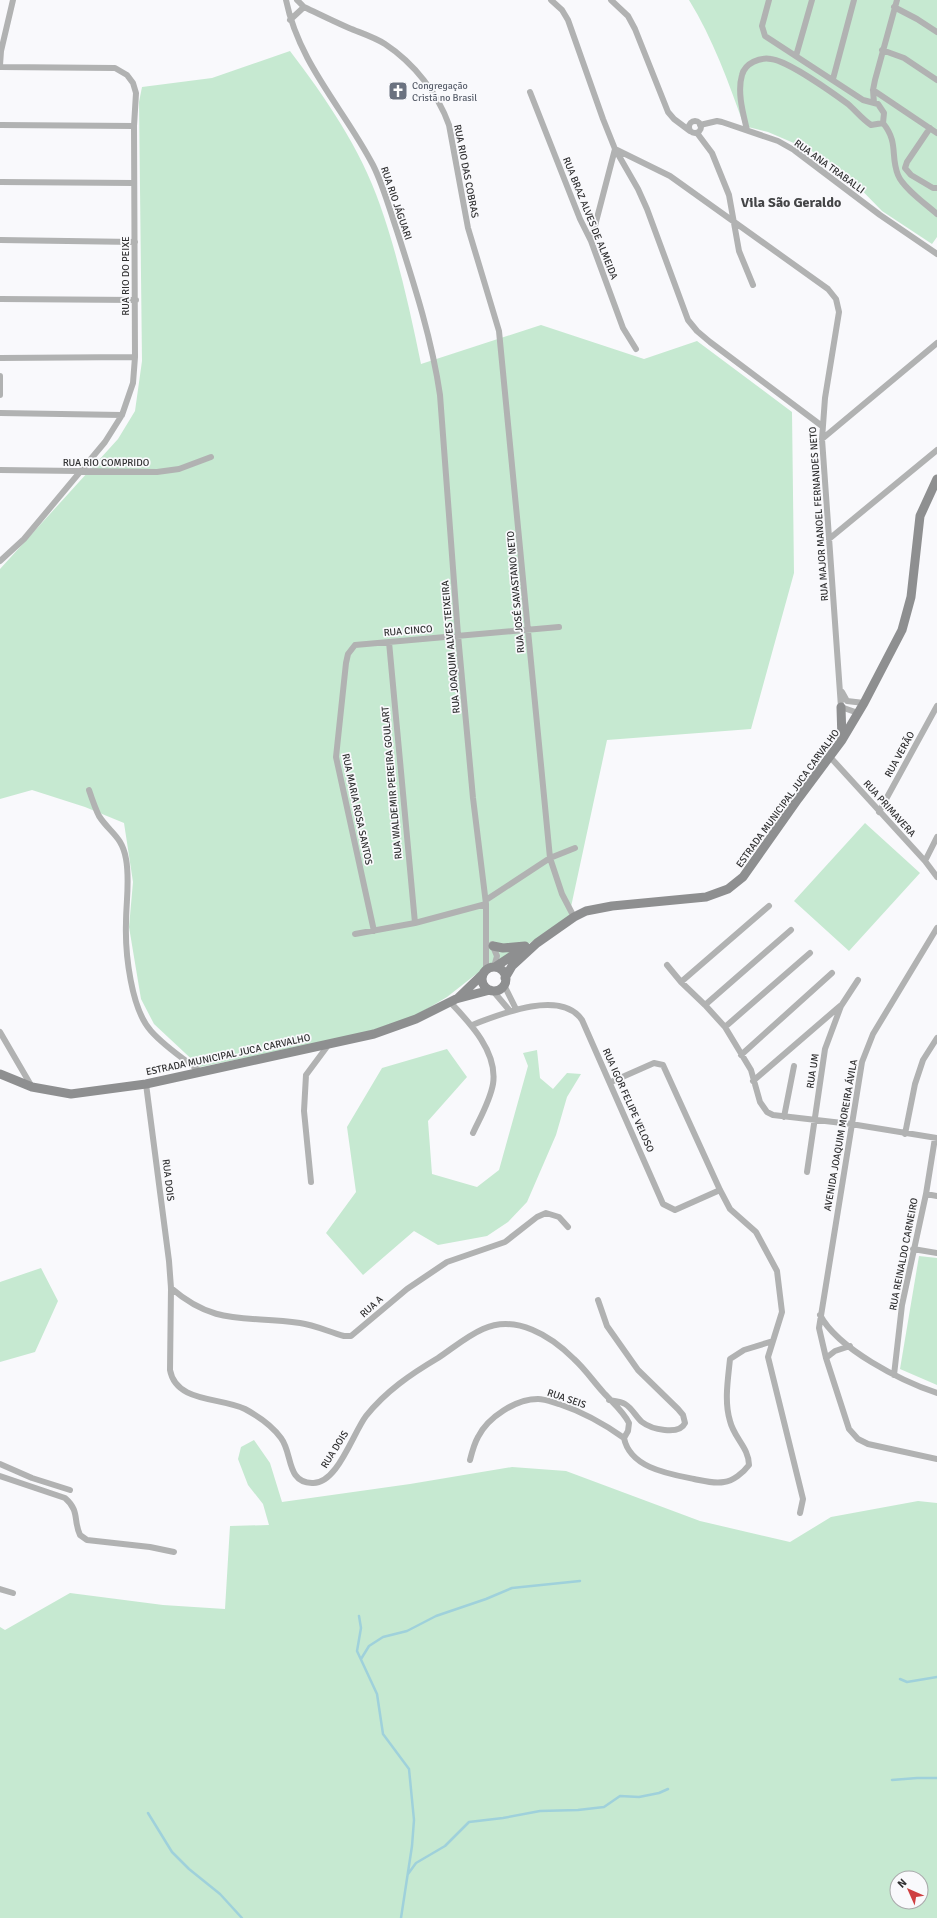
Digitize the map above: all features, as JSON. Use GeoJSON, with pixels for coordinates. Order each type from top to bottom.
{"type":"FeatureCollection","features":[{"type":"Feature","properties":{"kind":"street"},"geometry":{"type":"LineString","coordinates":[[0,66],[1,51],[13,0]]}},
{"type":"Feature","properties":{"kind":"street","name":"RUA RIO JÁGUARI"},"geometry":{"type":"LineString","coordinates":[[286,0],[290,20],[316,75],[374,166],[419,300],[434,359]]}},
{"type":"Feature","properties":{"kind":"street","name":"RUA RIO DAS COBRAS"},"geometry":{"type":"LineString","coordinates":[[297,0],[304,7],[375,39],[389,47],[412,66],[444,110],[449,125],[468,228],[498,324]]}},
{"type":"Feature","properties":{"kind":"street"},"geometry":{"type":"LineString","coordinates":[[551,0],[562,10],[568,20],[616,149],[647,209],[688,320],[697,331],[710,342],[822,426]]}},
{"type":"Feature","properties":{"kind":"street"},"geometry":{"type":"LineString","coordinates":[[611,0],[628,16],[636,29],[668,112],[690,131],[697,133],[706,143],[718,165],[729,195],[739,251],[753,285]]}},
{"type":"Feature","properties":{"kind":"street"},"geometry":{"type":"LineString","coordinates":[[769,0],[762,26],[764,34],[772,41],[864,100],[874,103],[883,109],[883,123],[892,137],[896,170],[900,180],[937,214]]}},
{"type":"Feature","properties":{"kind":"street"},"geometry":{"type":"LineString","coordinates":[[796,56],[812,0]]}},
{"type":"Feature","properties":{"kind":"street"},"geometry":{"type":"LineString","coordinates":[[833,79],[854,0]]}},
{"type":"Feature","properties":{"kind":"street"},"geometry":{"type":"LineString","coordinates":[[874,103],[873,90],[896,0]]}},
{"type":"Feature","properties":{"kind":"street"},"geometry":{"type":"LineString","coordinates":[[290,20],[304,7]]}},
{"type":"Feature","properties":{"kind":"street"},"geometry":{"type":"LineString","coordinates":[[894,7],[913,16],[937,32]]}},
{"type":"Feature","properties":{"kind":"street"},"geometry":{"type":"LineString","coordinates":[[882,50],[904,58],[937,80]]}},
{"type":"Feature","properties":{"kind":"street"},"geometry":{"type":"LineString","coordinates":[[747,130],[741,97],[742,75],[748,65],[761,59],[771,58],[788,65],[838,97],[871,125],[883,123]]}},
{"type":"Feature","properties":{"kind":"street","name":"RUA RIO DO PEIXE"},"geometry":{"type":"LineString","coordinates":[[0,66],[119,69],[127,75],[133,83],[136,93],[134,126],[136,300],[133,383],[122,415],[112,432],[81,472],[24,539],[0,561]]}},
{"type":"Feature","properties":{"kind":"street"},"geometry":{"type":"LineString","coordinates":[[873,90],[937,133]]}},
{"type":"Feature","properties":{"kind":"street","name":"RUA BRAZ ALVES DE ALMEIDA"},"geometry":{"type":"LineString","coordinates":[[530,92],[580,219],[591,242],[623,328],[636,349]]}},
{"type":"Feature","properties":{"kind":"street"},"geometry":{"type":"LineString","coordinates":[[677,121],[696,122],[700,125],[701,129],[697,133]]}},
{"type":"Feature","properties":{"kind":"street","name":"RUA ANA TRABALLI"},"geometry":{"type":"LineString","coordinates":[[700,125],[717,121],[778,141],[794,150],[880,215],[937,254]]}},
{"type":"Feature","properties":{"kind":"street"},"geometry":{"type":"LineString","coordinates":[[690,131],[689,127],[691,122]]}},
{"type":"Feature","properties":{"kind":"street"},"geometry":{"type":"LineString","coordinates":[[0,125],[134,126]]}},
{"type":"Feature","properties":{"kind":"street"},"geometry":{"type":"LineString","coordinates":[[930,128],[907,162],[905,168],[911,175],[933,188],[937,188]]}},
{"type":"Feature","properties":{"kind":"street"},"geometry":{"type":"LineString","coordinates":[[591,242],[616,149]]}},
{"type":"Feature","properties":{"kind":"street","name":"RUA MAJOR MANOEL FERNANDES NETO"},"geometry":{"type":"LineString","coordinates":[[616,149],[670,176],[734,220],[828,289],[836,299],[838,312],[825,398],[822,439],[841,707]]}},
{"type":"Feature","properties":{"kind":"street"},"geometry":{"type":"LineString","coordinates":[[0,182],[134,183]]}},
{"type":"Feature","properties":{"kind":"street"},"geometry":{"type":"LineString","coordinates":[[0,240],[136,242]]}},
{"type":"Feature","properties":{"kind":"street"},"geometry":{"type":"LineString","coordinates":[[0,299],[136,300]]}},
{"type":"Feature","properties":{"kind":"street","name":"RUA JOSÉ SAVASTANO NETO"},"geometry":{"type":"LineString","coordinates":[[498,324],[505,377],[550,858],[562,894],[574,917]]}},
{"type":"Feature","properties":{"kind":"street"},"geometry":{"type":"LineString","coordinates":[[822,439],[937,343]]}},
{"type":"Feature","properties":{"kind":"street"},"geometry":{"type":"LineString","coordinates":[[0,358],[135,357]]}},
{"type":"Feature","properties":{"kind":"street","name":"RUA JOAQUIM ALVES TEIXEIRA"},"geometry":{"type":"LineString","coordinates":[[434,359],[440,396],[458,635],[473,798],[486,902],[489,970]]}},
{"type":"Feature","properties":{"kind":"street"},"geometry":{"type":"LineString","coordinates":[[0,376],[0,395]]}},
{"type":"Feature","properties":{"kind":"street"},"geometry":{"type":"LineString","coordinates":[[0,413],[122,415]]}},
{"type":"Feature","properties":{"kind":"street"},"geometry":{"type":"LineString","coordinates":[[829,539],[937,450]]}},
{"type":"Feature","properties":{"kind":"street","name":"RUA RIO COMPRIDO"},"geometry":{"type":"LineString","coordinates":[[0,470],[81,472],[171,470],[211,457]]}},
{"type":"Feature","properties":{"kind":"street","name":"ESTRADA MUNICIPAL JUCA CARVALHO"},"geometry":{"type":"LineString","coordinates":[[532,944],[574,917],[597,907],[706,897],[715,895],[734,886],[743,877],[798,799],[831,758],[864,703],[906,620],[911,597],[917,527],[923,508],[936,485]]}},
{"type":"Feature","properties":{"kind":"street","name":"RUA CINCO"},"geometry":{"type":"LineString","coordinates":[[355,645],[559,627]]}},
{"type":"Feature","properties":{"kind":"street","name":"RUA WALDEMIR PEREIRA GOULART"},"geometry":{"type":"LineString","coordinates":[[389,642],[415,923]]}},
{"type":"Feature","properties":{"kind":"street","name":"RUA MARIA ROSA SANTOS"},"geometry":{"type":"LineString","coordinates":[[355,645],[348,654],[336,756],[374,931]]}},
{"type":"Feature","properties":{"kind":"street","name":"RUA MAJOR MANOEL FERNANDES NETO"},"geometry":{"type":"LineString","coordinates":[[840,686],[843,696],[847,701],[864,703]]}},
{"type":"Feature","properties":{"kind":"street","name":"RUA VERÃO"},"geometry":{"type":"LineString","coordinates":[[878,812],[937,706]]}},
{"type":"Feature","properties":{"kind":"street"},"geometry":{"type":"LineString","coordinates":[[842,740],[841,707],[858,713]]}},
{"type":"Feature","properties":{"kind":"street","name":"RUA PRIMAVERA"},"geometry":{"type":"LineString","coordinates":[[831,758],[878,812],[936,874]]}},
{"type":"Feature","properties":{"kind":"street"},"geometry":{"type":"LineString","coordinates":[[89,790],[99,816],[119,838],[126,859],[128,872],[127,940],[134,998],[138,1011],[151,1031],[200,1072]]}},
{"type":"Feature","properties":{"kind":"street"},"geometry":{"type":"LineString","coordinates":[[925,861],[937,838]]}},
{"type":"Feature","properties":{"kind":"street"},"geometry":{"type":"LineString","coordinates":[[355,934],[415,923],[486,902],[550,858],[575,848]]}},
{"type":"Feature","properties":{"kind":"street"},"geometry":{"type":"LineString","coordinates":[[681,982],[769,906]]}},
{"type":"Feature","properties":{"kind":"street","name":"AVENIDA JOAQUIM MOREIRA ÁVILA"},"geometry":{"type":"LineString","coordinates":[[937,928],[873,1034],[862,1062],[820,1315],[820,1332],[826,1358],[849,1429],[858,1439],[868,1444],[937,1459]]}},
{"type":"Feature","properties":{"kind":"street"},"geometry":{"type":"LineString","coordinates":[[706,1004],[790,930]]}},
{"type":"Feature","properties":{"kind":"street"},"geometry":{"type":"LineString","coordinates":[[487,934],[494,946],[497,956],[482,982],[492,990],[510,1010]]}},
{"type":"Feature","properties":{"kind":"street"},"geometry":{"type":"LineString","coordinates":[[494,946],[503,948],[532,944]]}},
{"type":"Feature","properties":{"kind":"street"},"geometry":{"type":"LineString","coordinates":[[453,1001],[489,970],[532,944]]}},
{"type":"Feature","properties":{"kind":"street"},"geometry":{"type":"LineString","coordinates":[[453,1001],[499,989],[512,966],[532,944]]}},
{"type":"Feature","properties":{"kind":"street"},"geometry":{"type":"LineString","coordinates":[[725,1027],[810,953]]}},
{"type":"Feature","properties":{"kind":"street"},"geometry":{"type":"LineString","coordinates":[[667,965],[681,982],[706,1004],[725,1027],[751,1070],[760,1102],[767,1112],[784,1117],[851,1124],[936,1138]]}},
{"type":"Feature","properties":{"kind":"street"},"geometry":{"type":"LineString","coordinates":[[489,970],[502,971],[504,981],[516,1009]]}},
{"type":"Feature","properties":{"kind":"street"},"geometry":{"type":"LineString","coordinates":[[742,1055],[832,973]]}},
{"type":"Feature","properties":{"kind":"street","name":"RUA UM"},"geometry":{"type":"LineString","coordinates":[[807,1172],[825,1049],[841,1006],[858,980]]}},
{"type":"Feature","properties":{"kind":"street"},"geometry":{"type":"LineString","coordinates":[[453,1001],[472,1025],[485,1047],[493,1069],[491,1091],[473,1133]]}},
{"type":"Feature","properties":{"kind":"street","name":"ESTRADA MUNICIPAL JUCA CARVALHO"},"geometry":{"type":"LineString","coordinates":[[0,1074],[32,1087],[71,1094],[146,1084],[374,1034],[416,1019],[453,1001]]}},
{"type":"Feature","properties":{"kind":"street","name":"RUA IGOR FELIPE VELOSO"},"geometry":{"type":"LineString","coordinates":[[472,1025],[516,1009],[556,1006],[576,1012],[582,1020],[611,1082],[663,1204],[675,1210],[720,1190]]}},
{"type":"Feature","properties":{"kind":"street"},"geometry":{"type":"LineString","coordinates":[[753,1081],[841,1006]]}},
{"type":"Feature","properties":{"kind":"street"},"geometry":{"type":"LineString","coordinates":[[0,1032],[32,1087]]}},
{"type":"Feature","properties":{"kind":"street"},"geometry":{"type":"LineString","coordinates":[[905,1134],[915,1084],[923,1060],[937,1038]]}},
{"type":"Feature","properties":{"kind":"street"},"geometry":{"type":"LineString","coordinates":[[311,1182],[304,1111],[306,1075],[330,1043]]}},
{"type":"Feature","properties":{"kind":"street"},"geometry":{"type":"LineString","coordinates":[[611,1082],[654,1063],[663,1065],[730,1209],[756,1232],[777,1271],[782,1312],[768,1357],[803,1499],[800,1513]]}},
{"type":"Feature","properties":{"kind":"street"},"geometry":{"type":"LineString","coordinates":[[784,1117],[794,1066]]}},
{"type":"Feature","properties":{"kind":"street","name":"RUA DOIS"},"geometry":{"type":"LineString","coordinates":[[146,1084],[171,1288],[170,1370],[172,1379],[183,1391],[242,1408],[253,1414],[281,1438],[288,1452],[294,1473],[298,1479],[304,1482],[319,1483],[332,1473],[366,1417],[380,1401],[400,1383],[474,1334],[494,1325],[509,1324],[522,1326],[547,1336],[578,1363],[627,1419],[628,1431],[624,1438]]}},
{"type":"Feature","properties":{"kind":"street","name":"RUA REINALDO CARNEIRO"},"geometry":{"type":"LineString","coordinates":[[894,1375],[902,1305],[926,1194],[936,1138]]}},
{"type":"Feature","properties":{"kind":"street"},"geometry":{"type":"LineString","coordinates":[[926,1194],[937,1196]]}},
{"type":"Feature","properties":{"kind":"street","name":"RUA A"},"geometry":{"type":"LineString","coordinates":[[171,1288],[184,1300],[210,1313],[225,1317],[301,1323],[344,1336],[351,1336],[407,1289],[439,1266],[505,1242],[537,1216],[546,1213],[560,1217],[568,1227]]}},
{"type":"Feature","properties":{"kind":"street"},"geometry":{"type":"LineString","coordinates":[[913,1249],[937,1253]]}},
{"type":"Feature","properties":{"kind":"street"},"geometry":{"type":"LineString","coordinates":[[598,1300],[607,1326],[614,1338],[638,1370],[678,1409],[683,1415],[685,1423],[680,1428],[675,1430],[658,1428],[642,1422],[624,1404],[609,1400]]}},
{"type":"Feature","properties":{"kind":"street"},"geometry":{"type":"LineString","coordinates":[[820,1315],[824,1323],[850,1346],[882,1369],[937,1393]]}},
{"type":"Feature","properties":{"kind":"street"},"geometry":{"type":"LineString","coordinates":[[624,1438],[625,1444],[631,1453],[653,1469],[711,1482],[731,1481],[748,1465],[749,1457],[745,1448],[734,1434],[729,1420],[728,1379],[730,1359],[744,1350],[773,1341]]}},
{"type":"Feature","properties":{"kind":"street"},"geometry":{"type":"LineString","coordinates":[[826,1358],[835,1351],[850,1346]]}},
{"type":"Feature","properties":{"kind":"street","name":"RUA SEIS"},"geometry":{"type":"LineString","coordinates":[[470,1460],[478,1436],[492,1420],[517,1404],[537,1399],[545,1400],[592,1417],[624,1438]]}},
{"type":"Feature","properties":{"kind":"street"},"geometry":{"type":"LineString","coordinates":[[0,1464],[32,1478],[70,1490]]}},
{"type":"Feature","properties":{"kind":"street"},"geometry":{"type":"LineString","coordinates":[[0,1476],[65,1498],[70,1502],[76,1513],[80,1535],[87,1540],[150,1547],[174,1552]]}},
{"type":"Feature","properties":{"kind":"street"},"geometry":{"type":"LineString","coordinates":[[0,1589],[13,1593]]}},
{"type":"Feature","properties":{"kind":"green space"},"geometry":{"type":"Polygon","coordinates":[[[689,0],[937,0],[937,237],[932,244],[882,211],[843,171],[810,150],[768,132],[744,126],[713,46],[689,0]]]}},
{"type":"Feature","properties":{"kind":"green space"},"geometry":{"type":"Polygon","coordinates":[[[290,51],[341,124],[372,184],[398,263],[421,364],[541,325],[644,359],[697,341],[792,412],[794,573],[751,729],[607,740],[569,916],[524,947],[475,975],[447,997],[415,1016],[373,1030],[333,1040],[200,1067],[154,1024],[141,999],[129,927],[133,882],[124,823],[85,807],[32,790],[0,799],[0,569],[118,439],[135,411],[142,361],[139,102],[142,87],[212,78],[290,51]]]}},
{"type":"Feature","properties":{"kind":"green space"},"geometry":{"type":"Polygon","coordinates":[[[865,823],[920,873],[849,951],[794,901],[865,823]]]}},
{"type":"Feature","properties":{"kind":"green space"},"geometry":{"type":"Polygon","coordinates":[[[447,1049],[467,1077],[428,1121],[432,1174],[477,1187],[499,1170],[528,1066],[523,1053],[537,1050],[540,1078],[553,1089],[567,1073],[581,1074],[567,1097],[556,1135],[527,1202],[508,1222],[487,1236],[438,1245],[414,1231],[363,1275],[326,1233],[356,1192],[347,1127],[382,1068],[447,1049]]]}},
{"type":"Feature","properties":{"kind":"green space"},"geometry":{"type":"Polygon","coordinates":[[[919,1256],[937,1258],[937,1385],[900,1369],[919,1256]]]}},
{"type":"Feature","properties":{"kind":"green space"},"geometry":{"type":"Polygon","coordinates":[[[41,1268],[58,1301],[35,1352],[0,1362],[0,1282],[41,1268]]]}},
{"type":"Feature","properties":{"kind":"green space"},"geometry":{"type":"Polygon","coordinates":[[[254,1440],[270,1463],[282,1502],[410,1484],[512,1467],[566,1471],[700,1521],[790,1542],[831,1517],[918,1501],[937,1503],[937,1918],[0,1918],[0,1627],[5,1630],[70,1593],[163,1605],[225,1609],[230,1526],[269,1525],[263,1504],[248,1485],[238,1459],[241,1447],[254,1440]]]}},
{"type":"Feature","properties":{"kind":"waterway"},"geometry":{"type":"LineString","coordinates":[[361,1659],[369,1646],[383,1637],[407,1631],[436,1616],[486,1599],[512,1588],[580,1581]]}},
{"type":"Feature","properties":{"kind":"waterway"},"geometry":{"type":"LineString","coordinates":[[359,1616],[361,1628],[357,1651],[377,1694],[383,1734],[409,1769],[414,1820],[412,1846],[401,1918]]}},
{"type":"Feature","properties":{"kind":"waterway"},"geometry":{"type":"LineString","coordinates":[[900,1679],[907,1682],[937,1677]]}},
{"type":"Feature","properties":{"kind":"waterway"},"geometry":{"type":"LineString","coordinates":[[892,1780],[937,1778]]}},
{"type":"Feature","properties":{"kind":"waterway"},"geometry":{"type":"LineString","coordinates":[[408,1874],[416,1863],[445,1846],[469,1822],[503,1818],[540,1811],[578,1810],[604,1807],[620,1796],[639,1797],[659,1793],[668,1789]]}},
{"type":"Feature","properties":{"kind":"waterway"},"geometry":{"type":"LineString","coordinates":[[148,1813],[172,1852],[189,1869],[220,1894],[242,1918]]}},
{"type":"Feature","properties":{"kind":"place","name":"Congregação Cristã no Brasil"},"geometry":{"type":"Point","coordinates":[398,91]}},
{"type":"Feature","properties":{"kind":"district","name":"Vila São Geraldo"},"geometry":{"type":"Point","coordinates":[791,202]}}]}
